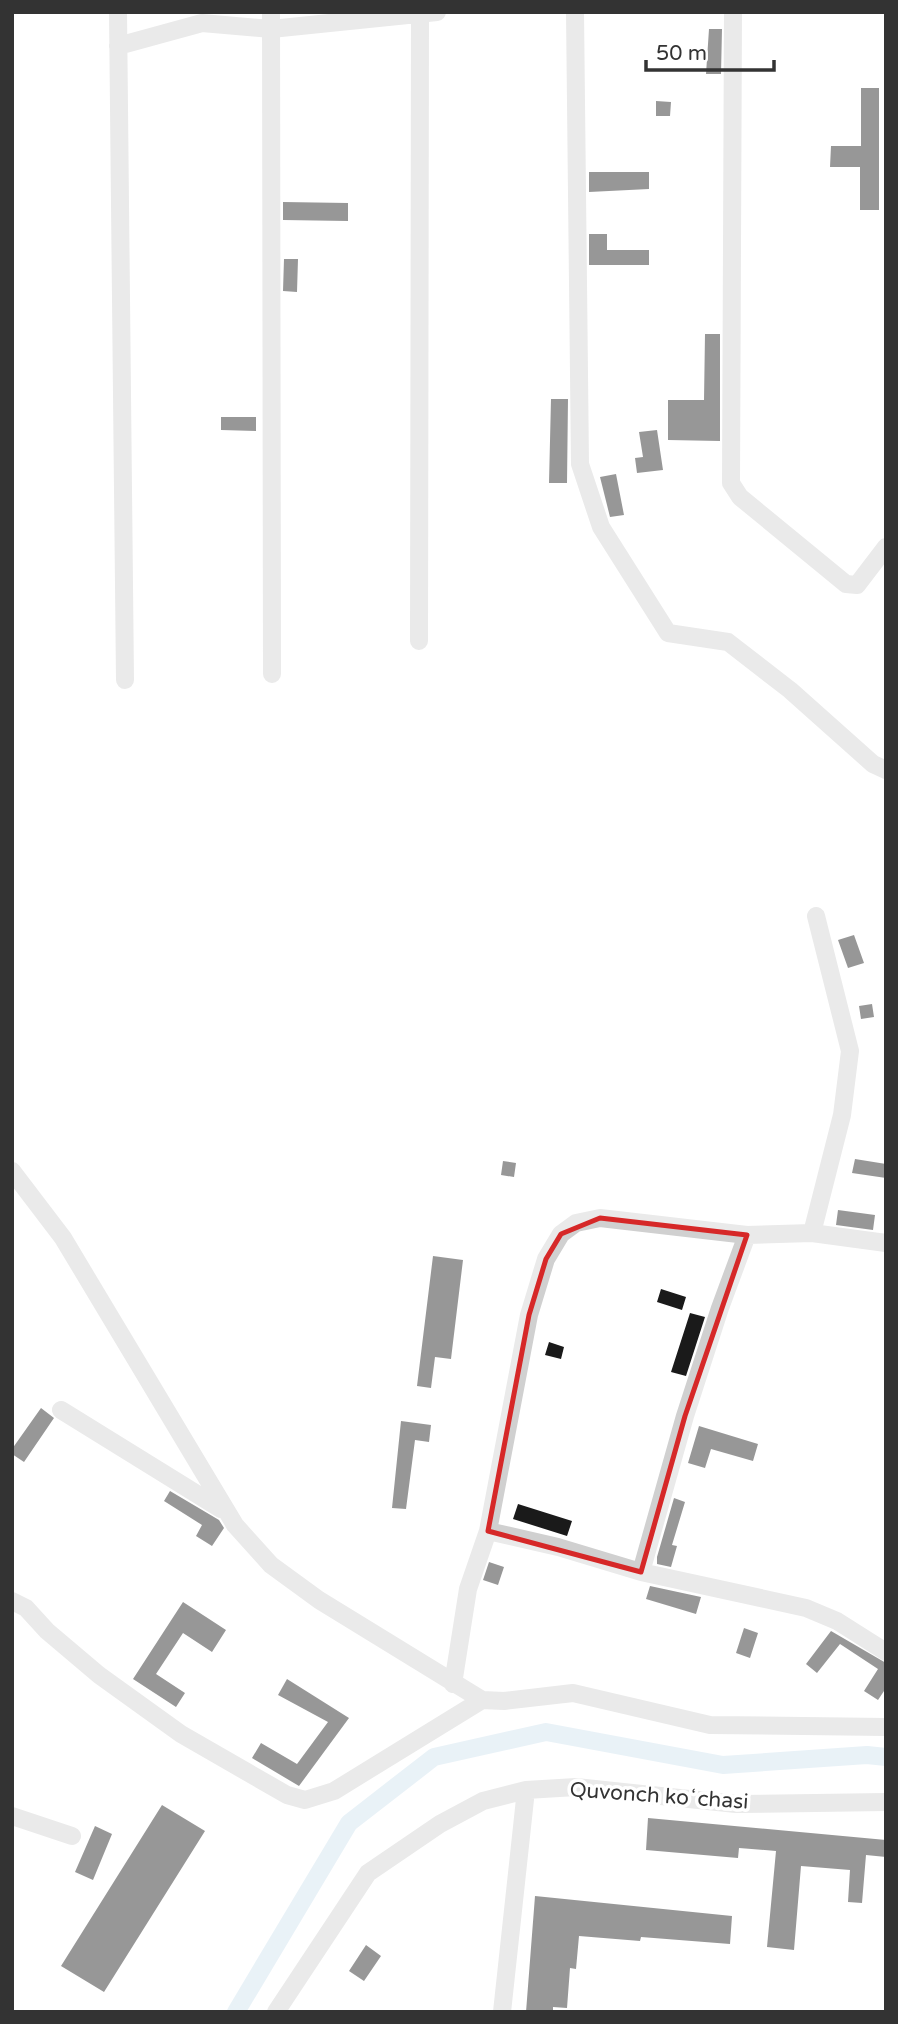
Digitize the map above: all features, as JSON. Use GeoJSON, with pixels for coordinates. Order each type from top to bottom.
{"type":"FeatureCollection","features":[{"type":"Feature","properties":{"kind":"street"},"geometry":{"type":"LineString","coordinates":[[118,12],[125,680]]}},
{"type":"Feature","properties":{"kind":"street"},"geometry":{"type":"LineString","coordinates":[[575,12],[580,464],[601,527],[668,633],[728,642],[790,691],[873,764],[886,770]]}},
{"type":"Feature","properties":{"kind":"street"},"geometry":{"type":"LineString","coordinates":[[733,12],[731,483],[740,497],[846,584],[857,584],[886,547]]}},
{"type":"Feature","properties":{"kind":"street"},"geometry":{"type":"LineString","coordinates":[[118,46],[202,23],[426,13],[419,641]]}},
{"type":"Feature","properties":{"kind":"street"},"geometry":{"type":"LineString","coordinates":[[271,20],[272,674]]}},
{"type":"Feature","properties":{"kind":"street"},"geometry":{"type":"LineString","coordinates":[[812,1233],[842,1115],[850,1051],[816,916]]}},
{"type":"Feature","properties":{"kind":"street"},"geometry":{"type":"LineString","coordinates":[[12,1171],[63,1238],[227,1513],[271,1565],[318,1600],[482,1700],[504,1701],[573,1693],[710,1725],[886,1727]]}},
{"type":"Feature","properties":{"kind":"street"},"geometry":{"type":"LineString","coordinates":[[453,1684],[468,1589],[488,1531],[529,1315],[546,1259],[561,1234],[576,1223],[600,1218],[747,1236],[812,1233],[886,1243]]}},
{"type":"Feature","properties":{"kind":"street"},"geometry":{"type":"LineString","coordinates":[[641,1572],[685,1416],[747,1236]]}},
{"type":"Feature","properties":{"kind":"street"},"geometry":{"type":"LineString","coordinates":[[61,1410],[227,1513]]}},
{"type":"Feature","properties":{"kind":"street"},"geometry":{"type":"LineString","coordinates":[[488,1531],[558,1547],[641,1572],[806,1608],[837,1621],[886,1652]]}},
{"type":"Feature","properties":{"kind":"street"},"geometry":{"type":"LineString","coordinates":[[12,1601],[26,1608],[47,1631],[99,1675],[181,1734],[287,1795],[305,1800],[334,1791],[482,1700]]}},
{"type":"Feature","properties":{"kind":"street","name":"Quvonch koʻchasi"},"geometry":{"type":"LineString","coordinates":[[276,2012],[368,1872],[440,1824],[483,1801],[526,1790],[576,1787],[736,1804],[886,1802]]}},
{"type":"Feature","properties":{"kind":"street"},"geometry":{"type":"LineString","coordinates":[[502,2012],[526,1790]]}},
{"type":"Feature","properties":{"kind":"street"},"geometry":{"type":"LineString","coordinates":[[12,1816],[72,1836]]}},
{"type":"Feature","properties":{"kind":"highlighted area"},"geometry":{"type":"Polygon","coordinates":[[[600,1218],[747,1235],[685,1416],[641,1572],[488,1531],[529,1315],[546,1259],[561,1234],[600,1218]]]}},
{"type":"Feature","properties":{"kind":"building"},"geometry":{"type":"Polygon","coordinates":[[[709,29],[722,29],[721,74],[706,74],[709,29]]]}},
{"type":"Feature","properties":{"kind":"building"},"geometry":{"type":"Polygon","coordinates":[[[861,88],[879,88],[879,210],[860,210],[860,167],[830,167],[831,146],[861,146],[861,88]]]}},
{"type":"Feature","properties":{"kind":"building"},"geometry":{"type":"Polygon","coordinates":[[[656,101],[671,102],[670,116],[656,116],[656,101]]]}},
{"type":"Feature","properties":{"kind":"building"},"geometry":{"type":"Polygon","coordinates":[[[589,172],[649,172],[649,189],[589,192],[589,172]]]}},
{"type":"Feature","properties":{"kind":"building"},"geometry":{"type":"Polygon","coordinates":[[[283,202],[348,203],[348,221],[283,220],[283,202]]]}},
{"type":"Feature","properties":{"kind":"building"},"geometry":{"type":"Polygon","coordinates":[[[589,234],[607,234],[607,250],[649,250],[649,265],[589,265],[589,234]]]}},
{"type":"Feature","properties":{"kind":"building"},"geometry":{"type":"Polygon","coordinates":[[[284,259],[298,259],[297,292],[283,291],[284,259]]]}},
{"type":"Feature","properties":{"kind":"building"},"geometry":{"type":"Polygon","coordinates":[[[705,334],[720,334],[720,441],[668,440],[668,400],[704,400],[705,334]]]}},
{"type":"Feature","properties":{"kind":"building"},"geometry":{"type":"Polygon","coordinates":[[[551,399],[568,399],[567,483],[549,483],[551,399]]]}},
{"type":"Feature","properties":{"kind":"building"},"geometry":{"type":"Polygon","coordinates":[[[221,417],[256,417],[256,431],[221,430],[221,417]]]}},
{"type":"Feature","properties":{"kind":"building"},"geometry":{"type":"Polygon","coordinates":[[[657,430],[663,470],[637,473],[635,458],[643,457],[639,432],[657,430]]]}},
{"type":"Feature","properties":{"kind":"building"},"geometry":{"type":"Polygon","coordinates":[[[616,474],[624,515],[610,517],[600,477],[616,474]]]}},
{"type":"Feature","properties":{"kind":"building"},"geometry":{"type":"Polygon","coordinates":[[[854,935],[864,963],[848,968],[838,940],[854,935]]]}},
{"type":"Feature","properties":{"kind":"building"},"geometry":{"type":"Polygon","coordinates":[[[872,1004],[874,1017],[861,1019],[859,1006],[872,1004]]]}},
{"type":"Feature","properties":{"kind":"building"},"geometry":{"type":"Polygon","coordinates":[[[855,1159],[886,1164],[886,1178],[852,1173],[855,1159]]]}},
{"type":"Feature","properties":{"kind":"building"},"geometry":{"type":"Polygon","coordinates":[[[503,1161],[516,1163],[514,1177],[501,1175],[503,1161]]]}},
{"type":"Feature","properties":{"kind":"building"},"geometry":{"type":"Polygon","coordinates":[[[838,1210],[875,1215],[873,1230],[836,1225],[838,1210]]]}},
{"type":"Feature","properties":{"kind":"building"},"geometry":{"type":"Polygon","coordinates":[[[433,1256],[463,1260],[451,1359],[435,1357],[431,1388],[417,1386],[433,1256]]]}},
{"type":"Feature","properties":{"kind":"building"},"geometry":{"type":"Polygon","coordinates":[[[661,1289],[686,1297],[682,1310],[657,1302],[661,1289]]]}},
{"type":"Feature","properties":{"kind":"building"},"geometry":{"type":"Polygon","coordinates":[[[690,1313],[705,1317],[686,1376],[671,1372],[690,1313]]]}},
{"type":"Feature","properties":{"kind":"building"},"geometry":{"type":"Polygon","coordinates":[[[549,1342],[564,1347],[561,1359],[545,1355],[549,1342]]]}},
{"type":"Feature","properties":{"kind":"building"},"geometry":{"type":"Polygon","coordinates":[[[41,1408],[54,1418],[24,1462],[12,1454],[12,1449],[41,1408]]]}},
{"type":"Feature","properties":{"kind":"building"},"geometry":{"type":"Polygon","coordinates":[[[401,1421],[431,1425],[429,1442],[415,1440],[406,1509],[392,1508],[401,1421]]]}},
{"type":"Feature","properties":{"kind":"building"},"geometry":{"type":"Polygon","coordinates":[[[699,1426],[758,1444],[753,1461],[711,1449],[705,1468],[688,1463],[699,1426]]]}},
{"type":"Feature","properties":{"kind":"building"},"geometry":{"type":"Polygon","coordinates":[[[170,1491],[219,1520],[224,1528],[212,1546],[196,1536],[202,1525],[164,1501],[170,1491]]]}},
{"type":"Feature","properties":{"kind":"building"},"geometry":{"type":"Polygon","coordinates":[[[674,1498],[685,1502],[672,1545],[677,1546],[671,1567],[657,1564],[657,1557],[674,1498]]]}},
{"type":"Feature","properties":{"kind":"building"},"geometry":{"type":"Polygon","coordinates":[[[518,1504],[572,1521],[567,1536],[513,1519],[518,1504]]]}},
{"type":"Feature","properties":{"kind":"building"},"geometry":{"type":"Polygon","coordinates":[[[489,1562],[504,1567],[498,1585],[483,1580],[489,1562]]]}},
{"type":"Feature","properties":{"kind":"building"},"geometry":{"type":"Polygon","coordinates":[[[650,1586],[701,1597],[696,1614],[646,1599],[650,1586]]]}},
{"type":"Feature","properties":{"kind":"building"},"geometry":{"type":"Polygon","coordinates":[[[183,1602],[226,1630],[212,1652],[183,1633],[156,1674],[185,1693],[176,1707],[133,1679],[183,1602]]]}},
{"type":"Feature","properties":{"kind":"building"},"geometry":{"type":"Polygon","coordinates":[[[744,1628],[758,1633],[750,1658],[736,1653],[744,1628]]]}},
{"type":"Feature","properties":{"kind":"building"},"geometry":{"type":"Polygon","coordinates":[[[831,1631],[886,1663],[886,1688],[878,1700],[864,1691],[878,1669],[840,1644],[817,1673],[806,1664],[831,1631]]]}},
{"type":"Feature","properties":{"kind":"building"},"geometry":{"type":"Polygon","coordinates":[[[287,1679],[349,1718],[299,1786],[252,1758],[261,1743],[297,1764],[328,1722],[278,1695],[287,1679]]]}},
{"type":"Feature","properties":{"kind":"building"},"geometry":{"type":"Polygon","coordinates":[[[162,1805],[205,1831],[104,1992],[61,1966],[162,1805]]]}},
{"type":"Feature","properties":{"kind":"building"},"geometry":{"type":"Polygon","coordinates":[[[648,1818],[886,1840],[886,1857],[866,1855],[862,1903],[848,1902],[850,1870],[801,1866],[794,1950],[767,1947],[776,1851],[739,1848],[738,1858],[646,1850],[648,1818]]]}},
{"type":"Feature","properties":{"kind":"building"},"geometry":{"type":"Polygon","coordinates":[[[95,1826],[112,1834],[93,1880],[75,1872],[95,1826]]]}},
{"type":"Feature","properties":{"kind":"building"},"geometry":{"type":"Polygon","coordinates":[[[535,1896],[732,1916],[730,1944],[641,1937],[640,1941],[579,1936],[576,1969],[570,1968],[567,2008],[553,2007],[553,2012],[526,2012],[535,1896]]]}},
{"type":"Feature","properties":{"kind":"building"},"geometry":{"type":"Polygon","coordinates":[[[366,1945],[381,1956],[364,1981],[349,1971],[366,1945]]]}},
{"type":"Feature","properties":{"kind":"waterway"},"geometry":{"type":"LineString","coordinates":[[236,2012],[349,1823],[434,1757],[546,1732],[723,1765],[867,1755],[886,1757]]}}]}
